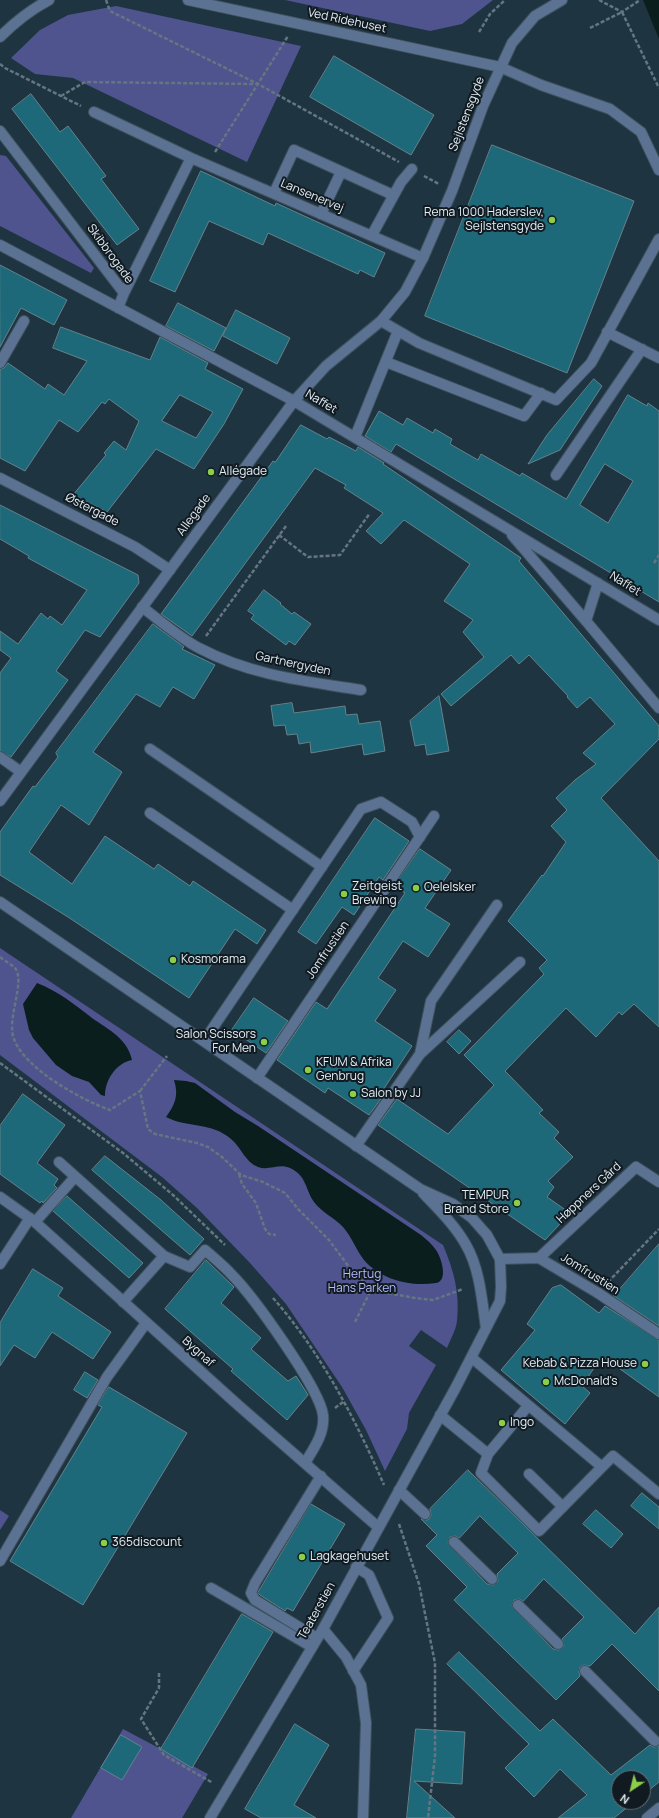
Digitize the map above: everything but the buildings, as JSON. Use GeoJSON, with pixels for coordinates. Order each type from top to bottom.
{"type":"FeatureCollection","features":[{"type":"Feature","properties":{"kind":"street"},"geometry":{"type":"LineString","coordinates":[[0,37],[16,21],[35,7],[49,0]]}},
{"type":"Feature","properties":{"kind":"street","name":"Ved Ridehuset"},"geometry":{"type":"LineString","coordinates":[[188,0],[500,67],[541,85],[610,109],[641,132],[659,170]]}},
{"type":"Feature","properties":{"kind":"street","name":"Sejlstensgyde"},"geometry":{"type":"LineString","coordinates":[[423,258],[452,191],[483,106],[512,43],[535,16],[562,0]]}},
{"type":"Feature","properties":{"kind":"street","name":"Lansenervej"},"geometry":{"type":"LineString","coordinates":[[94,112],[191,158],[423,258]]}},
{"type":"Feature","properties":{"kind":"street","name":"Skibbrogade"},"geometry":{"type":"LineString","coordinates":[[0,131],[124,293],[118,308]]}},
{"type":"Feature","properties":{"kind":"street"},"geometry":{"type":"LineString","coordinates":[[274,193],[294,150],[393,195]]}},
{"type":"Feature","properties":{"kind":"street"},"geometry":{"type":"LineString","coordinates":[[124,293],[191,158]]}},
{"type":"Feature","properties":{"kind":"street"},"geometry":{"type":"LineString","coordinates":[[372,235],[393,195],[401,182],[412,169]]}},
{"type":"Feature","properties":{"kind":"street"},"geometry":{"type":"LineString","coordinates":[[321,214],[341,172]]}},
{"type":"Feature","properties":{"kind":"street"},"geometry":{"type":"LineString","coordinates":[[381,321],[419,343],[556,400],[590,363],[659,239]]}},
{"type":"Feature","properties":{"kind":"street"},"geometry":{"type":"LineString","coordinates":[[0,245],[118,308]]}},
{"type":"Feature","properties":{"kind":"street","name":"Allegade"},"geometry":{"type":"LineString","coordinates":[[0,801],[294,401],[326,366],[381,321],[405,292],[423,258]]}},
{"type":"Feature","properties":{"kind":"street","name":"Naffet"},"geometry":{"type":"LineString","coordinates":[[118,308],[294,401],[659,620]]}},
{"type":"Feature","properties":{"kind":"street"},"geometry":{"type":"LineString","coordinates":[[0,363],[24,321]]}},
{"type":"Feature","properties":{"kind":"street"},"geometry":{"type":"LineString","coordinates":[[355,437],[398,331]]}},
{"type":"Feature","properties":{"kind":"street"},"geometry":{"type":"LineString","coordinates":[[607,332],[659,358]]}},
{"type":"Feature","properties":{"kind":"street"},"geometry":{"type":"LineString","coordinates":[[556,475],[642,349]]}},
{"type":"Feature","properties":{"kind":"street"},"geometry":{"type":"LineString","coordinates":[[386,362],[524,416],[541,393]]}},
{"type":"Feature","properties":{"kind":"street","name":"Østergade"},"geometry":{"type":"LineString","coordinates":[[0,478],[135,547],[170,570]]}},
{"type":"Feature","properties":{"kind":"street","name":"Naffet"},"geometry":{"type":"LineString","coordinates":[[506,527],[659,708]]}},
{"type":"Feature","properties":{"kind":"street","name":"Naffet"},"geometry":{"type":"LineString","coordinates":[[586,621],[598,583]]}},
{"type":"Feature","properties":{"kind":"street","name":"Gartnergyden"},"geometry":{"type":"LineString","coordinates":[[142,607],[197,648],[232,662],[265,674],[361,690]]}},
{"type":"Feature","properties":{"kind":"street"},"geometry":{"type":"LineString","coordinates":[[150,749],[322,867]]}},
{"type":"Feature","properties":{"kind":"street"},"geometry":{"type":"LineString","coordinates":[[0,757],[21,772]]}},
{"type":"Feature","properties":{"kind":"street"},"geometry":{"type":"LineString","coordinates":[[204,1042],[361,809],[381,802],[412,822],[420,837]]}},
{"type":"Feature","properties":{"kind":"street"},"geometry":{"type":"LineString","coordinates":[[150,813],[293,910]]}},
{"type":"Feature","properties":{"kind":"street","name":"Jomfrustien"},"geometry":{"type":"LineString","coordinates":[[257,1078],[434,816]]}},
{"type":"Feature","properties":{"kind":"street"},"geometry":{"type":"LineString","coordinates":[[0,902],[420,1189],[453,1204],[472,1218],[487,1235],[500,1259],[500,1301],[486,1328]]}},
{"type":"Feature","properties":{"kind":"street"},"geometry":{"type":"LineString","coordinates":[[420,1054],[431,1001],[497,905]]}},
{"type":"Feature","properties":{"kind":"street"},"geometry":{"type":"LineString","coordinates":[[356,1146],[420,1054],[520,962]]}},
{"type":"Feature","properties":{"kind":"street"},"geometry":{"type":"LineString","coordinates":[[59,1162],[164,1256],[190,1267],[205,1250],[241,1285],[298,1365],[319,1401],[323,1416],[320,1440],[305,1463]]}},
{"type":"Feature","properties":{"kind":"street","name":"Høppners Gård"},"geometry":{"type":"LineString","coordinates":[[539,1258],[636,1167],[659,1182]]}},
{"type":"Feature","properties":{"kind":"street"},"geometry":{"type":"LineString","coordinates":[[0,1264],[33,1220],[75,1177]]}},
{"type":"Feature","properties":{"kind":"street"},"geometry":{"type":"LineString","coordinates":[[420,1189],[450,1222],[467,1245],[476,1270],[486,1328]]}},
{"type":"Feature","properties":{"kind":"street","name":"Bygnaf"},"geometry":{"type":"LineString","coordinates":[[0,1197],[33,1220],[146,1323],[321,1476],[378,1528]]}},
{"type":"Feature","properties":{"kind":"street"},"geometry":{"type":"LineString","coordinates":[[123,1302],[164,1256]]}},
{"type":"Feature","properties":{"kind":"street"},"geometry":{"type":"LineString","coordinates":[[500,1259],[539,1258]]}},
{"type":"Feature","properties":{"kind":"street","name":"Jomfrustien"},"geometry":{"type":"LineString","coordinates":[[539,1258],[598,1293],[659,1334]]}},
{"type":"Feature","properties":{"kind":"street"},"geometry":{"type":"LineString","coordinates":[[0,1561],[107,1377],[146,1323]]}},
{"type":"Feature","properties":{"kind":"street","name":"Teaterstien"},"geometry":{"type":"LineString","coordinates":[[210,1818],[317,1638],[472,1358],[486,1328]]}},
{"type":"Feature","properties":{"kind":"street"},"geometry":{"type":"LineString","coordinates":[[472,1358],[602,1467]]}},
{"type":"Feature","properties":{"kind":"street"},"geometry":{"type":"LineString","coordinates":[[528,1406],[488,1454],[481,1473],[539,1530],[613,1456],[659,1494]]}},
{"type":"Feature","properties":{"kind":"street"},"geometry":{"type":"LineString","coordinates":[[440,1415],[488,1454]]}},
{"type":"Feature","properties":{"kind":"street"},"geometry":{"type":"LineString","coordinates":[[530,1474],[563,1506]]}},
{"type":"Feature","properties":{"kind":"street"},"geometry":{"type":"LineString","coordinates":[[321,1476],[255,1583],[251,1593],[255,1600],[346,1657],[361,1685],[366,1723],[363,1818]]}},
{"type":"Feature","properties":{"kind":"street"},"geometry":{"type":"LineString","coordinates":[[399,1490],[426,1514]]}},
{"type":"Feature","properties":{"kind":"street"},"geometry":{"type":"LineString","coordinates":[[454,1542],[492,1579]]}},
{"type":"Feature","properties":{"kind":"street"},"geometry":{"type":"LineString","coordinates":[[353,1671],[388,1618],[369,1575],[356,1567]]}},
{"type":"Feature","properties":{"kind":"street"},"geometry":{"type":"LineString","coordinates":[[211,1588],[317,1638]]}},
{"type":"Feature","properties":{"kind":"street"},"geometry":{"type":"LineString","coordinates":[[518,1605],[558,1644]]}},
{"type":"Feature","properties":{"kind":"street"},"geometry":{"type":"LineString","coordinates":[[585,1671],[655,1741]]}},
{"type":"Feature","properties":{"kind":"street"},"geometry":{"type":"LineString","coordinates":[[647,1818],[659,1808]]}},
{"type":"Feature","properties":{"kind":"path"},"geometry":{"type":"LineString","coordinates":[[106,0],[110,11],[258,84],[452,191]]}},
{"type":"Feature","properties":{"kind":"path"},"geometry":{"type":"LineString","coordinates":[[480,32],[490,14],[505,0]]}},
{"type":"Feature","properties":{"kind":"path"},"geometry":{"type":"LineString","coordinates":[[599,0],[622,12],[659,88]]}},
{"type":"Feature","properties":{"kind":"path"},"geometry":{"type":"LineString","coordinates":[[590,28],[622,12],[640,0]]}},
{"type":"Feature","properties":{"kind":"path"},"geometry":{"type":"LineString","coordinates":[[208,165],[296,23]]}},
{"type":"Feature","properties":{"kind":"path"},"geometry":{"type":"LineString","coordinates":[[0,64],[5,68],[94,112]]}},
{"type":"Feature","properties":{"kind":"path"},"geometry":{"type":"LineString","coordinates":[[61,96],[85,82],[258,84]]}},
{"type":"Feature","properties":{"kind":"path"},"geometry":{"type":"LineString","coordinates":[[279,535],[308,557],[340,555],[370,513]]}},
{"type":"Feature","properties":{"kind":"path"},"geometry":{"type":"LineString","coordinates":[[197,648],[286,526]]}},
{"type":"Feature","properties":{"kind":"path"},"geometry":{"type":"LineString","coordinates":[[654,563],[659,555]]}},
{"type":"Feature","properties":{"kind":"path"},"geometry":{"type":"LineString","coordinates":[[0,957],[15,968],[19,974],[19,983],[12,1019],[13,1038],[20,1052],[27,1060],[79,1096],[110,1110],[140,1091],[167,1056]]}},
{"type":"Feature","properties":{"kind":"path"},"geometry":{"type":"LineString","coordinates":[[0,1063],[123,1153],[174,1195],[226,1246]]}},
{"type":"Feature","properties":{"kind":"path"},"geometry":{"type":"LineString","coordinates":[[140,1091],[148,1129],[155,1134],[197,1143],[208,1148],[222,1157],[239,1173],[285,1193],[298,1209],[329,1240],[354,1273],[366,1285],[372,1288],[415,1298],[433,1300],[463,1289]]}},
{"type":"Feature","properties":{"kind":"path"},"geometry":{"type":"LineString","coordinates":[[239,1173],[242,1184],[256,1203],[265,1229],[270,1234],[276,1235]]}},
{"type":"Feature","properties":{"kind":"path"},"geometry":{"type":"LineString","coordinates":[[598,1293],[659,1229]]}},
{"type":"Feature","properties":{"kind":"path"},"geometry":{"type":"LineString","coordinates":[[355,1322],[372,1288]]}},
{"type":"Feature","properties":{"kind":"path"},"geometry":{"type":"LineString","coordinates":[[271,1296],[286,1313],[328,1376],[363,1436],[392,1503],[418,1584],[435,1663],[435,1756],[428,1818]]}},
{"type":"Feature","properties":{"kind":"path"},"geometry":{"type":"LineString","coordinates":[[159,1673],[158,1688],[141,1719],[164,1755],[226,1790]]}},
{"type":"Feature","properties":{"kind":"green space"},"geometry":{"type":"Polygon","coordinates":[[[285,0],[493,0],[462,24],[430,31],[285,0]]]}},
{"type":"Feature","properties":{"kind":"green space"},"geometry":{"type":"Polygon","coordinates":[[[116,6],[301,46],[247,162],[73,78],[35,74],[11,58],[40,30],[68,15],[116,6]]]}},
{"type":"Feature","properties":{"kind":"green space"},"geometry":{"type":"Polygon","coordinates":[[[0,155],[6,156],[94,268],[91,273],[0,226],[0,155]]]}},
{"type":"Feature","properties":{"kind":"green space","name":"Hertug Hans Parken"},"geometry":{"type":"Polygon","coordinates":[[[0,948],[443,1245],[450,1264],[457,1292],[458,1311],[456,1324],[447,1348],[421,1330],[409,1346],[436,1365],[409,1413],[407,1429],[385,1471],[366,1430],[342,1387],[286,1304],[250,1263],[197,1208],[162,1177],[0,1055],[0,948]]]}},
{"type":"Feature","properties":{"kind":"green space"},"geometry":{"type":"Polygon","coordinates":[[[0,1510],[9,1516],[0,1530],[0,1510]]]}},
{"type":"Feature","properties":{"kind":"green space"},"geometry":{"type":"Polygon","coordinates":[[[123,1729],[208,1774],[182,1818],[71,1818],[123,1729]]]}},
{"type":"Feature","properties":{"kind":"shaded area"},"geometry":{"type":"Polygon","coordinates":[[[643,0],[659,0],[659,39],[643,0]]]}},
{"type":"Feature","properties":{"kind":"shaded area"},"geometry":{"type":"Polygon","coordinates":[[[37,983],[59,994],[111,1031],[122,1040],[130,1052],[132,1060],[116,1068],[112,1073],[107,1084],[105,1096],[101,1095],[89,1082],[72,1076],[56,1065],[33,1038],[29,1030],[23,1004],[37,983]]]}},
{"type":"Feature","properties":{"kind":"shaded area"},"geometry":{"type":"Polygon","coordinates":[[[174,1080],[195,1083],[235,1112],[421,1235],[433,1246],[440,1258],[443,1274],[440,1281],[426,1284],[407,1283],[379,1273],[364,1260],[343,1227],[317,1206],[303,1179],[296,1171],[282,1166],[266,1168],[258,1167],[250,1162],[234,1142],[224,1134],[208,1127],[182,1123],[166,1117],[175,1100],[176,1090],[174,1080]]]}},
{"type":"Feature","properties":{"kind":"place","name":"Rema 1000 Haderslev, Sejlstensgyde"},"geometry":{"type":"Point","coordinates":[552,220]}},
{"type":"Feature","properties":{"kind":"place","name":"Allégade"},"geometry":{"type":"Point","coordinates":[211,472]}},
{"type":"Feature","properties":{"kind":"place","name":"Oelelsker"},"geometry":{"type":"Point","coordinates":[416,888]}},
{"type":"Feature","properties":{"kind":"place","name":"Zeitgeist Brewing"},"geometry":{"type":"Point","coordinates":[344,894]}},
{"type":"Feature","properties":{"kind":"place","name":"Kosmorama"},"geometry":{"type":"Point","coordinates":[173,960]}},
{"type":"Feature","properties":{"kind":"place","name":"Salon Scissors For Men"},"geometry":{"type":"Point","coordinates":[264,1042]}},
{"type":"Feature","properties":{"kind":"place","name":"KFUM & Afrika Genbrug"},"geometry":{"type":"Point","coordinates":[308,1070]}},
{"type":"Feature","properties":{"kind":"place","name":"Salon by JJ"},"geometry":{"type":"Point","coordinates":[353,1094]}},
{"type":"Feature","properties":{"kind":"place","name":"TEMPUR Brand Store"},"geometry":{"type":"Point","coordinates":[517,1203]}},
{"type":"Feature","properties":{"kind":"place","name":"Kebab & Pizza House"},"geometry":{"type":"Point","coordinates":[645,1364]}},
{"type":"Feature","properties":{"kind":"place","name":"McDonald's"},"geometry":{"type":"Point","coordinates":[546,1382]}},
{"type":"Feature","properties":{"kind":"place","name":"Ingo"},"geometry":{"type":"Point","coordinates":[502,1423]}},
{"type":"Feature","properties":{"kind":"place","name":"365discount"},"geometry":{"type":"Point","coordinates":[104,1543]}},
{"type":"Feature","properties":{"kind":"place","name":"Lagkagehuset"},"geometry":{"type":"Point","coordinates":[302,1557]}}]}
